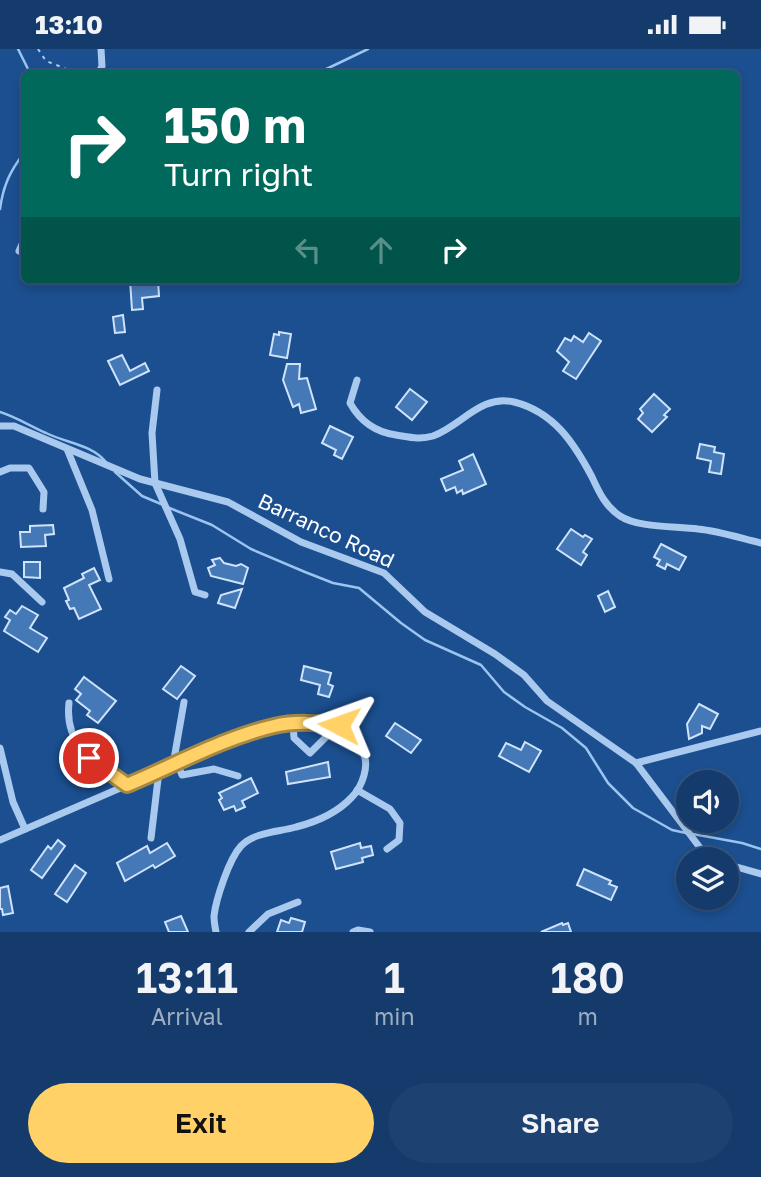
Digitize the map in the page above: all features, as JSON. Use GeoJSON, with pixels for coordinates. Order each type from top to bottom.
{"type":"FeatureCollection","features":[{"type":"Feature","properties":{"kind":"street"},"geometry":{"type":"LineString","coordinates":[[100,70],[101,49]]}},
{"type":"Feature","properties":{"kind":"street"},"geometry":{"type":"LineString","coordinates":[[19,251],[21,247]]}},
{"type":"Feature","properties":{"kind":"street"},"geometry":{"type":"LineString","coordinates":[[357,380],[349,403],[359,419],[386,434],[419,439],[435,435],[492,401],[511,401],[532,407],[563,431],[579,452],[605,503],[620,516],[633,522],[701,529],[761,543]]}},
{"type":"Feature","properties":{"kind":"street"},"geometry":{"type":"LineString","coordinates":[[157,390],[152,433],[155,483],[180,539],[195,592],[205,595]]}},
{"type":"Feature","properties":{"kind":"street","name":"Barranco Road"},"geometry":{"type":"LineString","coordinates":[[0,426],[14,426],[140,479],[228,502],[301,542],[384,573],[425,612],[495,654],[524,675],[547,701],[636,763],[699,847]]}},
{"type":"Feature","properties":{"kind":"street"},"geometry":{"type":"LineString","coordinates":[[68,449],[92,510],[109,579]]}},
{"type":"Feature","properties":{"kind":"street"},"geometry":{"type":"LineString","coordinates":[[0,473],[10,468],[29,468],[44,492],[43,509]]}},
{"type":"Feature","properties":{"kind":"street"},"geometry":{"type":"LineString","coordinates":[[0,572],[12,575],[42,602]]}},
{"type":"Feature","properties":{"kind":"street"},"geometry":{"type":"LineString","coordinates":[[184,702],[175,764],[183,775],[214,769],[238,776]]}},
{"type":"Feature","properties":{"kind":"street"},"geometry":{"type":"LineString","coordinates":[[69,703],[68,716],[75,741],[89,758],[127,785]]}},
{"type":"Feature","properties":{"kind":"street"},"geometry":{"type":"LineString","coordinates":[[293,724],[294,738],[310,753],[326,737],[328,724]]}},
{"type":"Feature","properties":{"kind":"street"},"geometry":{"type":"LineString","coordinates":[[0,839],[243,735],[276,725],[339,725],[355,738],[366,757],[365,773],[357,790],[343,805],[323,817],[254,837],[241,846],[229,867],[219,898],[214,917],[216,932]]}},
{"type":"Feature","properties":{"kind":"street"},"geometry":{"type":"LineString","coordinates":[[636,763],[761,731]]}},
{"type":"Feature","properties":{"kind":"street"},"geometry":{"type":"LineString","coordinates":[[0,748],[13,802],[25,829]]}},
{"type":"Feature","properties":{"kind":"street"},"geometry":{"type":"LineString","coordinates":[[151,838],[159,771]]}},
{"type":"Feature","properties":{"kind":"street"},"geometry":{"type":"LineString","coordinates":[[357,790],[390,809],[400,823],[399,840],[387,849]]}},
{"type":"Feature","properties":{"kind":"street"},"geometry":{"type":"LineString","coordinates":[[739,868],[761,874]]}},
{"type":"Feature","properties":{"kind":"street"},"geometry":{"type":"LineString","coordinates":[[249,932],[268,914],[298,902]]}},
{"type":"Feature","properties":{"kind":"street"},"geometry":{"type":"LineString","coordinates":[[353,932],[370,932]]}},
{"type":"Feature","properties":{"kind":"path"},"geometry":{"type":"LineString","coordinates":[[38,49],[46,61],[69,70]]}},
{"type":"Feature","properties":{"kind":"building"},"geometry":{"type":"Polygon","coordinates":[[[130,284],[158,284],[159,296],[142,298],[143,309],[132,310],[130,284]]]}},
{"type":"Feature","properties":{"kind":"building"},"geometry":{"type":"Polygon","coordinates":[[[123,315],[125,332],[115,333],[113,317],[123,315]]]}},
{"type":"Feature","properties":{"kind":"building"},"geometry":{"type":"Polygon","coordinates":[[[279,332],[291,334],[287,358],[270,355],[274,334],[279,335],[279,332]]]}},
{"type":"Feature","properties":{"kind":"building"},"geometry":{"type":"Polygon","coordinates":[[[589,333],[601,341],[576,379],[563,371],[569,362],[557,351],[565,338],[571,341],[574,336],[583,342],[589,333]]]}},
{"type":"Feature","properties":{"kind":"building"},"geometry":{"type":"Polygon","coordinates":[[[122,355],[130,371],[145,363],[149,371],[120,385],[108,361],[122,355]]]}},
{"type":"Feature","properties":{"kind":"building"},"geometry":{"type":"Polygon","coordinates":[[[287,364],[300,364],[299,379],[307,378],[316,409],[301,413],[299,404],[293,407],[283,380],[287,364]]]}},
{"type":"Feature","properties":{"kind":"building"},"geometry":{"type":"Polygon","coordinates":[[[410,389],[427,402],[412,420],[396,407],[410,389]]]}},
{"type":"Feature","properties":{"kind":"building"},"geometry":{"type":"Polygon","coordinates":[[[654,394],[670,409],[664,415],[667,417],[652,432],[638,419],[643,413],[640,409],[654,394]]]}},
{"type":"Feature","properties":{"kind":"building"},"geometry":{"type":"Polygon","coordinates":[[[330,426],[353,437],[342,459],[334,455],[336,450],[322,443],[330,426]]]}},
{"type":"Feature","properties":{"kind":"building"},"geometry":{"type":"Polygon","coordinates":[[[700,444],[715,447],[714,452],[724,454],[721,474],[709,472],[711,461],[697,458],[700,444]]]}},
{"type":"Feature","properties":{"kind":"building"},"geometry":{"type":"Polygon","coordinates":[[[473,454],[486,484],[463,494],[462,490],[457,493],[455,487],[446,491],[441,479],[463,470],[459,461],[473,454]]]}},
{"type":"Feature","properties":{"kind":"building"},"geometry":{"type":"Polygon","coordinates":[[[53,525],[54,534],[45,535],[46,546],[21,547],[20,532],[30,532],[30,526],[53,525]]]}},
{"type":"Feature","properties":{"kind":"building"},"geometry":{"type":"Polygon","coordinates":[[[571,529],[592,539],[583,552],[587,555],[581,565],[557,549],[571,529]]]}},
{"type":"Feature","properties":{"kind":"building"},"geometry":{"type":"Polygon","coordinates":[[[661,544],[686,557],[679,570],[667,564],[665,569],[657,565],[660,560],[654,557],[661,544]]]}},
{"type":"Feature","properties":{"kind":"building"},"geometry":{"type":"Polygon","coordinates":[[[220,558],[224,563],[236,566],[241,564],[248,568],[243,584],[211,576],[208,568],[215,565],[212,560],[220,558]]]}},
{"type":"Feature","properties":{"kind":"building"},"geometry":{"type":"Polygon","coordinates":[[[24,562],[40,562],[40,578],[24,577],[24,562]]]}},
{"type":"Feature","properties":{"kind":"building"},"geometry":{"type":"Polygon","coordinates":[[[94,568],[100,580],[89,585],[101,609],[79,619],[74,608],[70,609],[66,601],[69,600],[64,588],[84,578],[82,574],[94,568]]]}},
{"type":"Feature","properties":{"kind":"building"},"geometry":{"type":"Polygon","coordinates":[[[242,589],[235,608],[218,603],[221,595],[242,589]]]}},
{"type":"Feature","properties":{"kind":"building"},"geometry":{"type":"Polygon","coordinates":[[[608,591],[615,607],[605,612],[598,596],[608,591]]]}},
{"type":"Feature","properties":{"kind":"building"},"geometry":{"type":"Polygon","coordinates":[[[22,606],[38,615],[30,628],[47,638],[38,652],[4,631],[10,620],[5,617],[10,610],[16,614],[22,606]]]}},
{"type":"Feature","properties":{"kind":"building"},"geometry":{"type":"Polygon","coordinates":[[[181,666],[195,676],[177,699],[163,689],[181,666]]]}},
{"type":"Feature","properties":{"kind":"building"},"geometry":{"type":"Polygon","coordinates":[[[304,666],[331,673],[328,684],[333,686],[329,697],[318,694],[320,685],[301,680],[304,666]]]}},
{"type":"Feature","properties":{"kind":"building"},"geometry":{"type":"Polygon","coordinates":[[[84,677],[116,701],[98,723],[87,715],[90,711],[76,700],[81,694],[75,689],[84,677]]]}},
{"type":"Feature","properties":{"kind":"building"},"geometry":{"type":"Polygon","coordinates":[[[699,704],[718,714],[710,729],[702,726],[702,733],[689,739],[687,724],[699,704]]]}},
{"type":"Feature","properties":{"kind":"building"},"geometry":{"type":"Polygon","coordinates":[[[395,723],[421,740],[411,753],[386,736],[395,723]]]}},
{"type":"Feature","properties":{"kind":"building"},"geometry":{"type":"Polygon","coordinates":[[[525,742],[541,751],[529,772],[499,756],[506,743],[521,750],[525,742]]]}},
{"type":"Feature","properties":{"kind":"building"},"geometry":{"type":"Polygon","coordinates":[[[328,762],[330,777],[288,784],[286,772],[328,762]]]}},
{"type":"Feature","properties":{"kind":"building"},"geometry":{"type":"Polygon","coordinates":[[[251,778],[258,793],[242,801],[245,807],[236,811],[234,806],[224,810],[219,793],[251,778]]]}},
{"type":"Feature","properties":{"kind":"building"},"geometry":{"type":"Polygon","coordinates":[[[58,840],[65,846],[42,878],[31,870],[48,846],[51,849],[58,840]]]}},
{"type":"Feature","properties":{"kind":"building"},"geometry":{"type":"Polygon","coordinates":[[[167,843],[175,856],[125,881],[117,863],[147,846],[150,853],[167,843]]]}},
{"type":"Feature","properties":{"kind":"building"},"geometry":{"type":"Polygon","coordinates":[[[360,843],[361,848],[371,846],[373,855],[362,858],[363,862],[336,869],[331,852],[360,843]]]}},
{"type":"Feature","properties":{"kind":"building"},"geometry":{"type":"Polygon","coordinates":[[[75,865],[86,873],[67,902],[55,894],[75,865]]]}},
{"type":"Feature","properties":{"kind":"building"},"geometry":{"type":"Polygon","coordinates":[[[584,869],[611,881],[609,884],[617,887],[611,900],[577,885],[584,869]]]}},
{"type":"Feature","properties":{"kind":"building"},"geometry":{"type":"Polygon","coordinates":[[[8,886],[13,913],[3,915],[0,909],[0,888],[8,886]]]}},
{"type":"Feature","properties":{"kind":"building"},"geometry":{"type":"Polygon","coordinates":[[[181,916],[188,932],[169,932],[165,922],[181,916]]]}},
{"type":"Feature","properties":{"kind":"building"},"geometry":{"type":"Polygon","coordinates":[[[291,918],[305,922],[302,932],[277,932],[281,920],[289,923],[291,918]]]}},
{"type":"Feature","properties":{"kind":"building"},"geometry":{"type":"Polygon","coordinates":[[[568,923],[571,932],[541,932],[568,923]]]}},
{"type":"Feature","properties":{"kind":"waterway"},"geometry":{"type":"LineString","coordinates":[[18,49],[28,70]]}},
{"type":"Feature","properties":{"kind":"waterway"},"geometry":{"type":"LineString","coordinates":[[324,70],[368,49]]}},
{"type":"Feature","properties":{"kind":"waterway"},"geometry":{"type":"LineString","coordinates":[[0,209],[8,179],[21,157]]}},
{"type":"Feature","properties":{"kind":"waterway"},"geometry":{"type":"LineString","coordinates":[[0,412],[93,451],[106,462]]}},
{"type":"Feature","properties":{"kind":"waterway"},"geometry":{"type":"LineString","coordinates":[[115,472],[142,496],[161,504]]}},
{"type":"Feature","properties":{"kind":"waterway"},"geometry":{"type":"LineString","coordinates":[[167,507],[212,525],[251,549],[305,572],[333,583],[359,588],[425,640],[481,665],[504,692],[562,728],[586,748],[608,783],[633,808],[676,831]]}},
{"type":"Feature","properties":{"kind":"waterway"},"geometry":{"type":"LineString","coordinates":[[693,834],[761,849]]}},
{"type":"Feature","properties":{"kind":"route"},"geometry":{"type":"LineString","coordinates":[[89,758],[127,785],[243,735],[276,725],[312,722],[339,725]]}}]}
